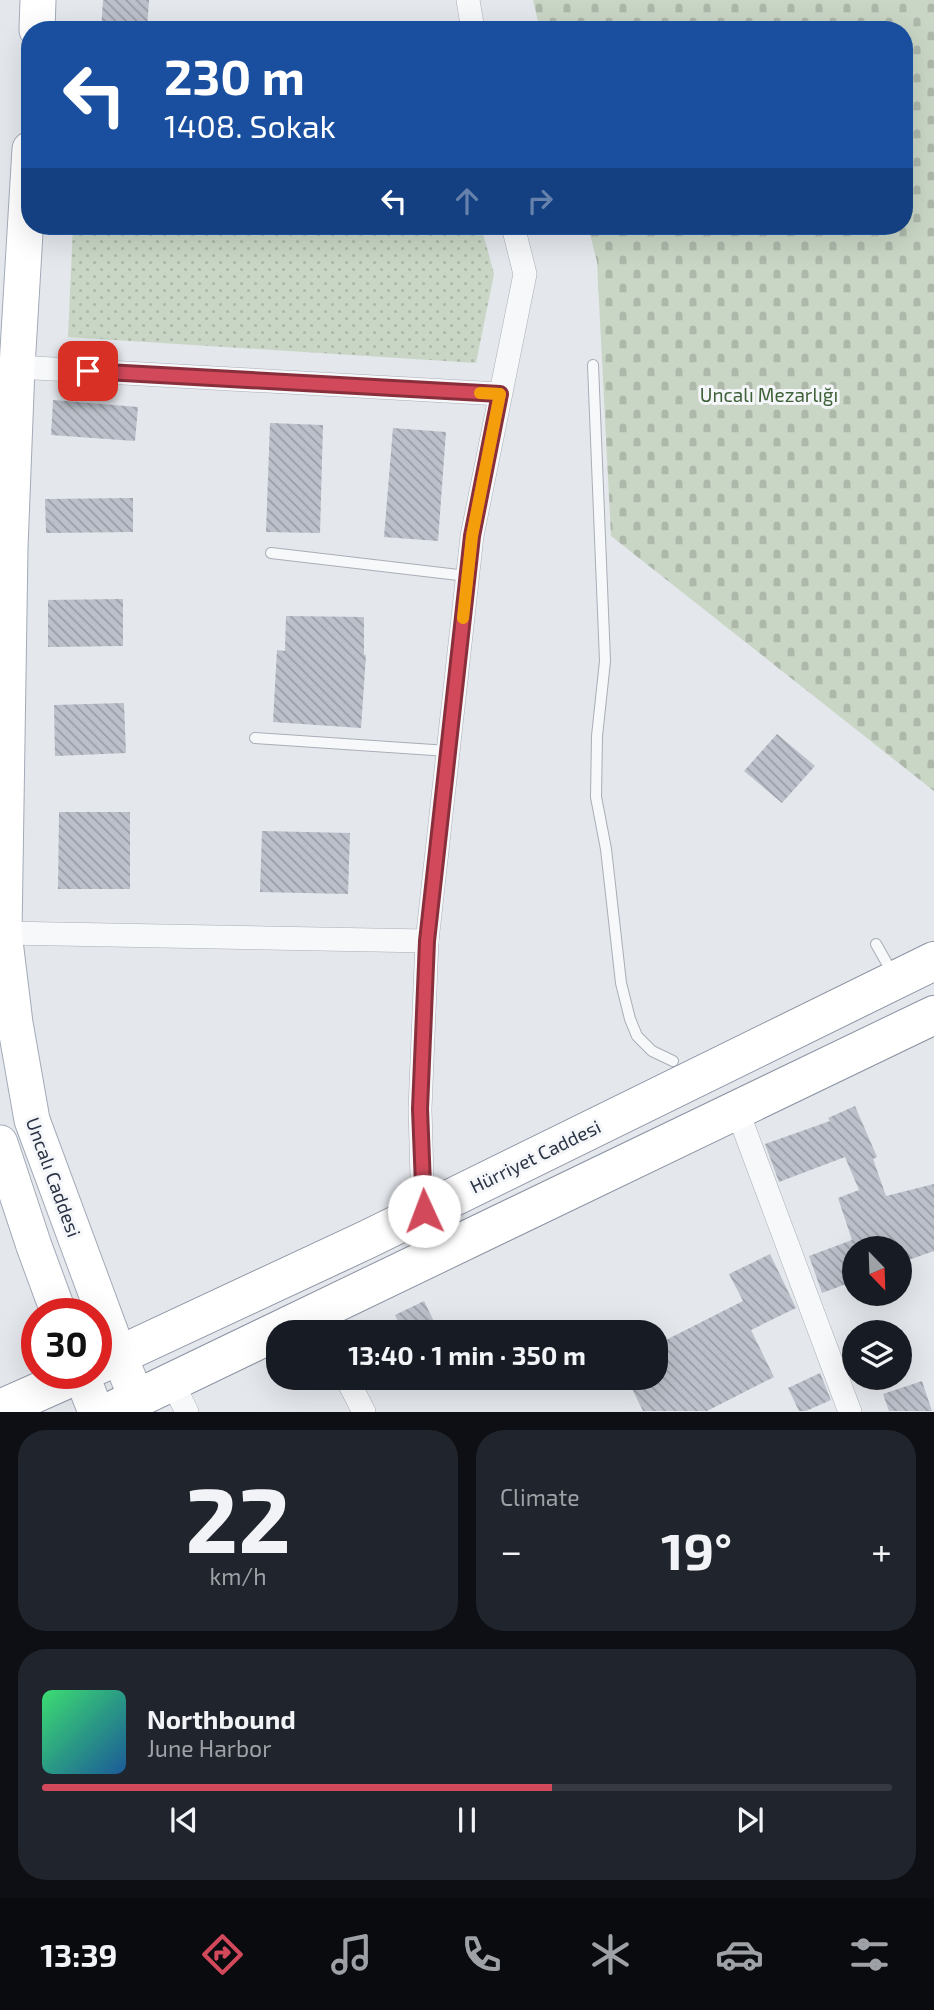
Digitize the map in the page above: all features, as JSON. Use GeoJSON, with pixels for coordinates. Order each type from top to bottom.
{"type":"FeatureCollection","features":[{"type":"Feature","properties":{"kind":"highway","name":"Hürriyet Caddesi"},"geometry":{"type":"LineString","coordinates":[[112,1358],[424,1211],[934,961]]}},
{"type":"Feature","properties":{"kind":"highway"},"geometry":{"type":"LineString","coordinates":[[322,1320],[737,1110],[934,1015]]}},
{"type":"Feature","properties":{"kind":"highway"},"geometry":{"type":"LineString","coordinates":[[123,1405],[179,1397],[266,1350]]}},
{"type":"Feature","properties":{"kind":"highway"},"geometry":{"type":"LineString","coordinates":[[0,1409],[46,1389]]}},
{"type":"Feature","properties":{"kind":"main road"},"geometry":{"type":"LineString","coordinates":[[37,21],[38,0]]}},
{"type":"Feature","properties":{"kind":"main road","name":"Uncalı Caddesi"},"geometry":{"type":"LineString","coordinates":[[25,235],[10,548],[4,933],[15,1023],[32,1120],[88,1298]]}},
{"type":"Feature","properties":{"kind":"main road","name":"Uncalı Caddesi"},"geometry":{"type":"LineString","coordinates":[[0,1143],[53,1298]]}},
{"type":"Feature","properties":{"kind":"main road","name":"Uncalı Caddesi"},"geometry":{"type":"LineString","coordinates":[[112,1372],[123,1405]]}},
{"type":"Feature","properties":{"kind":"main road"},"geometry":{"type":"LineString","coordinates":[[86,1389],[96,1412]]}},
{"type":"Feature","properties":{"kind":"street"},"geometry":{"type":"LineString","coordinates":[[468,0],[472,21]]}},
{"type":"Feature","properties":{"kind":"street"},"geometry":{"type":"LineString","coordinates":[[424,1211],[420,1109],[427,941],[472,536],[525,274],[515,235]]}},
{"type":"Feature","properties":{"kind":"street"},"geometry":{"type":"LineString","coordinates":[[17,368],[500,394]]}},
{"type":"Feature","properties":{"kind":"street"},"geometry":{"type":"LineString","coordinates":[[4,933],[427,941]]}},
{"type":"Feature","properties":{"kind":"street"},"geometry":{"type":"LineString","coordinates":[[737,1110],[850,1412]]}},
{"type":"Feature","properties":{"kind":"street"},"geometry":{"type":"LineString","coordinates":[[352,1390],[364,1412]]}},
{"type":"Feature","properties":{"kind":"lane"},"geometry":{"type":"LineString","coordinates":[[593,365],[605,661],[597,736],[596,797],[606,849],[621,983],[630,1019],[637,1037],[652,1051],[673,1061]]}},
{"type":"Feature","properties":{"kind":"lane"},"geometry":{"type":"LineString","coordinates":[[271,553],[467,576]]}},
{"type":"Feature","properties":{"kind":"lane"},"geometry":{"type":"LineString","coordinates":[[255,738],[448,751]]}},
{"type":"Feature","properties":{"kind":"lane"},"geometry":{"type":"LineString","coordinates":[[876,944],[896,980]]}},
{"type":"Feature","properties":{"kind":"green space","name":"Uncalı Mezarlığı"},"geometry":{"type":"Polygon","coordinates":[[[533,0],[934,0],[934,791],[611,536],[597,262],[590,235],[913,235],[913,21],[538,21],[533,0]]]}},
{"type":"Feature","properties":{"kind":"green space"},"geometry":{"type":"Polygon","coordinates":[[[73,235],[483,235],[494,274],[476,363],[68,337],[73,235]]]}},
{"type":"Feature","properties":{"kind":"building"},"geometry":{"type":"Polygon","coordinates":[[[103,0],[149,0],[148,21],[102,21],[103,0]]]}},
{"type":"Feature","properties":{"kind":"building"},"geometry":{"type":"Polygon","coordinates":[[[53,400],[138,407],[135,441],[51,435],[53,400]]]}},
{"type":"Feature","properties":{"kind":"building"},"geometry":{"type":"Polygon","coordinates":[[[270,423],[323,425],[320,533],[266,532],[270,423]]]}},
{"type":"Feature","properties":{"kind":"building"},"geometry":{"type":"Polygon","coordinates":[[[393,428],[446,432],[438,541],[384,537],[393,428]]]}},
{"type":"Feature","properties":{"kind":"building"},"geometry":{"type":"Polygon","coordinates":[[[133,498],[133,532],[46,533],[45,499],[133,498]]]}},
{"type":"Feature","properties":{"kind":"building"},"geometry":{"type":"Polygon","coordinates":[[[123,599],[123,646],[48,647],[48,600],[123,599]]]}},
{"type":"Feature","properties":{"kind":"building"},"geometry":{"type":"Polygon","coordinates":[[[286,616],[364,617],[366,655],[361,728],[273,722],[277,650],[285,651],[286,616]]]}},
{"type":"Feature","properties":{"kind":"building"},"geometry":{"type":"Polygon","coordinates":[[[124,703],[126,753],[55,756],[54,705],[124,703]]]}},
{"type":"Feature","properties":{"kind":"building"},"geometry":{"type":"Polygon","coordinates":[[[777,734],[815,766],[782,803],[744,771],[777,734]]]}},
{"type":"Feature","properties":{"kind":"building"},"geometry":{"type":"Polygon","coordinates":[[[59,812],[130,812],[130,889],[58,889],[59,812]]]}},
{"type":"Feature","properties":{"kind":"building"},"geometry":{"type":"Polygon","coordinates":[[[262,831],[350,833],[348,894],[260,892],[262,831]]]}},
{"type":"Feature","properties":{"kind":"building"},"geometry":{"type":"Polygon","coordinates":[[[855,1106],[877,1157],[873,1159],[886,1196],[934,1184],[934,1251],[912,1259],[912,1236],[851,1236],[838,1198],[859,1190],[845,1157],[779,1182],[765,1144],[830,1121],[828,1118],[855,1106]]]}},
{"type":"Feature","properties":{"kind":"building"},"geometry":{"type":"Polygon","coordinates":[[[842,1244],[842,1286],[822,1293],[809,1256],[842,1244]]]}},
{"type":"Feature","properties":{"kind":"building"},"geometry":{"type":"Polygon","coordinates":[[[770,1254],[796,1308],[751,1330],[774,1377],[707,1411],[643,1411],[632,1390],[668,1390],[668,1339],[743,1301],[729,1274],[770,1254]]]}},
{"type":"Feature","properties":{"kind":"building"},"geometry":{"type":"Polygon","coordinates":[[[424,1301],[433,1320],[397,1320],[395,1315],[424,1301]]]}},
{"type":"Feature","properties":{"kind":"building"},"geometry":{"type":"Polygon","coordinates":[[[820,1373],[831,1400],[806,1411],[799,1411],[788,1388],[820,1373]]]}},
{"type":"Feature","properties":{"kind":"building"},"geometry":{"type":"Polygon","coordinates":[[[922,1381],[932,1411],[889,1411],[883,1394],[895,1390],[912,1390],[912,1384],[922,1381]]]}},
{"type":"Feature","properties":{"kind":"slow traffic"},"geometry":{"type":"LineString","coordinates":[[463,618],[472,536],[500,394],[480,393]]}},
{"type":"Feature","properties":{"kind":"route"},"geometry":{"type":"LineString","coordinates":[[88,371],[500,394],[472,536],[427,941],[420,1109],[424,1211]]}}]}
